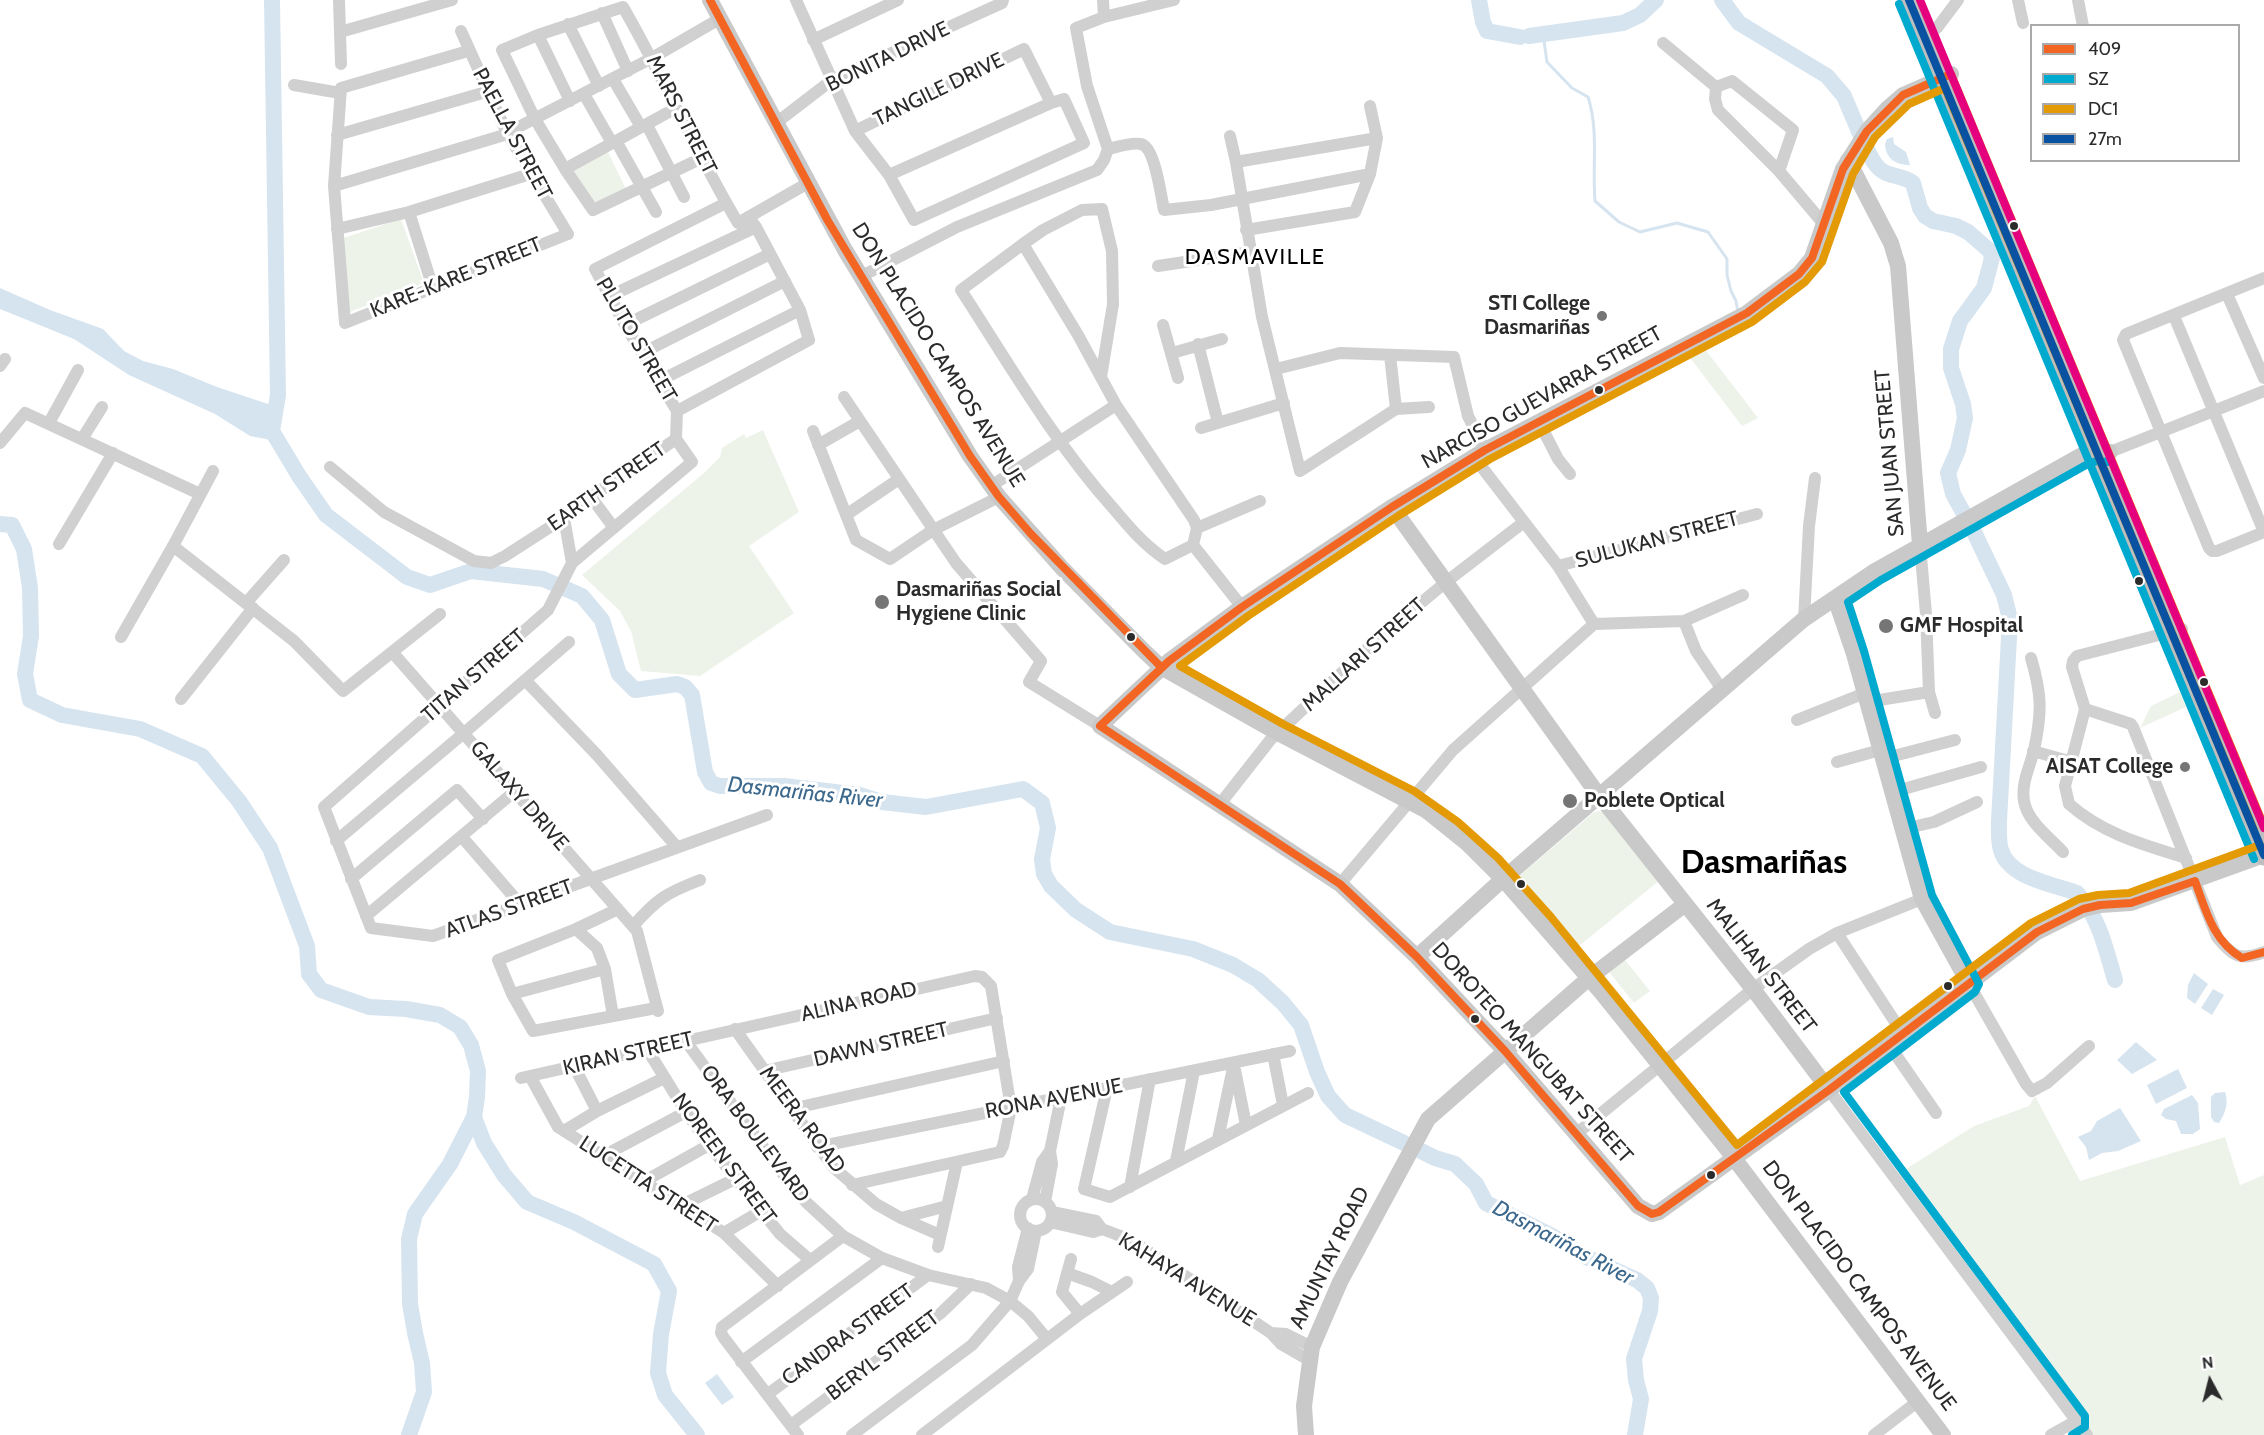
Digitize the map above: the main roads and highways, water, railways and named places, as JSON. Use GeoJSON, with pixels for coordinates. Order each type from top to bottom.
{"type":"FeatureCollection","features":[{"type":"Feature","properties":{"kind":"highway"},"geometry":{"type":"LineString","coordinates":[[1909,0],[1927,32],[1946,76],[2103,451],[2177,630],[2264,855]]}},
{"type":"Feature","properties":{"kind":"highway"},"geometry":{"type":"LineString","coordinates":[[1919,0],[1927,32]]}},
{"type":"Feature","properties":{"kind":"highway"},"geometry":{"type":"LineString","coordinates":[[2177,630],[2264,826]]}},
{"type":"Feature","properties":{"kind":"waterway"},"geometry":{"type":"LineString","coordinates":[[272,0],[278,395],[272,431]]}},
{"type":"Feature","properties":{"kind":"waterway"},"geometry":{"type":"LineString","coordinates":[[1479,0],[1487,31],[1520,37]]}},
{"type":"Feature","properties":{"kind":"waterway"},"geometry":{"type":"LineString","coordinates":[[1529,36],[1623,23],[1640,15],[1656,0]]}},
{"type":"Feature","properties":{"kind":"waterway"},"geometry":{"type":"LineString","coordinates":[[1722,0],[1739,23],[1827,76],[1844,96],[1860,134]]}},
{"type":"Feature","properties":{"kind":"waterway"},"geometry":{"type":"LineString","coordinates":[[1543,34],[1547,62],[1572,88],[1588,97],[1594,136],[1595,201],[1619,222],[1640,232],[1677,223],[1708,232],[1727,259],[1727,275],[1738,312]]}},
{"type":"Feature","properties":{"kind":"waterway"},"geometry":{"type":"LineString","coordinates":[[1864,143],[1880,169],[1913,183],[1920,208],[1925,216],[1933,221],[1956,226],[1968,232],[1990,251],[1992,258],[1984,288],[1960,321],[1951,349],[1951,368],[1963,404],[1965,418],[1958,450],[1948,473],[1953,494],[2004,595],[2010,619],[1999,821],[2000,846],[2006,860],[2022,874],[2077,893],[2085,902],[2105,945],[2115,980]]}},
{"type":"Feature","properties":{"kind":"waterway","name":"Dasmariñas River"},"geometry":{"type":"LineString","coordinates":[[252,421],[272,431],[326,515],[407,577],[430,585],[471,571],[543,579],[582,596],[602,620],[619,674],[635,690],[677,684],[685,687],[692,695],[705,772],[711,783],[720,786],[784,786],[860,795],[882,802],[926,807],[1023,789],[1042,803],[1048,828],[1042,859],[1044,874],[1051,886],[1076,910],[1110,932],[1193,949],[1233,965],[1258,980],[1283,1003],[1301,1025],[1328,1096],[1345,1115],[1404,1143]]}},
{"type":"Feature","properties":{"kind":"waterway"},"geometry":{"type":"LineString","coordinates":[[0,524],[12,525],[24,549],[30,588],[31,636],[25,674],[30,700],[62,715],[140,729],[202,756],[239,801],[270,848],[307,946],[309,974],[321,990],[369,1007],[406,1009],[440,1015],[460,1027],[471,1045],[478,1071],[474,1117],[450,1164],[415,1214],[409,1239],[410,1304],[422,1363],[424,1392],[409,1435]]}},
{"type":"Feature","properties":{"kind":"waterway"},"geometry":{"type":"LineString","coordinates":[[474,1117],[484,1143],[504,1175],[527,1202],[574,1222],[654,1264],[669,1291],[661,1334],[658,1373],[665,1395],[697,1435]]}},
{"type":"Feature","properties":{"kind":"waterway","name":"Dasmariñas River"},"geometry":{"type":"LineString","coordinates":[[1421,1151],[1455,1164],[1476,1184],[1486,1203],[1554,1237],[1584,1256],[1637,1280],[1647,1288],[1651,1298],[1650,1311],[1634,1359],[1641,1399],[1635,1435]]}},
{"type":"Feature","properties":{"kind":"place","name":"STI College Dasmariñas"},"geometry":{"type":"Point","coordinates":[1602,316]}},
{"type":"Feature","properties":{"kind":"place","name":"Dasmariñas Social Hygiene Clinic"},"geometry":{"type":"Point","coordinates":[882,602]}},
{"type":"Feature","properties":{"kind":"place","name":"GMF Hospital"},"geometry":{"type":"Point","coordinates":[1886,626]}},
{"type":"Feature","properties":{"kind":"place","name":"AISAT College"},"geometry":{"type":"Point","coordinates":[2185,767]}},
{"type":"Feature","properties":{"kind":"place","name":"Poblete Optical"},"geometry":{"type":"Point","coordinates":[1570,801]}},
{"type":"Feature","properties":{"kind":"district","name":"DASMAVILLE"},"geometry":{"type":"Point","coordinates":[1255,258]}},
{"type":"Feature","properties":{"kind":"district","name":"Dasmariñas"},"geometry":{"type":"Point","coordinates":[1764,863]}}]}
